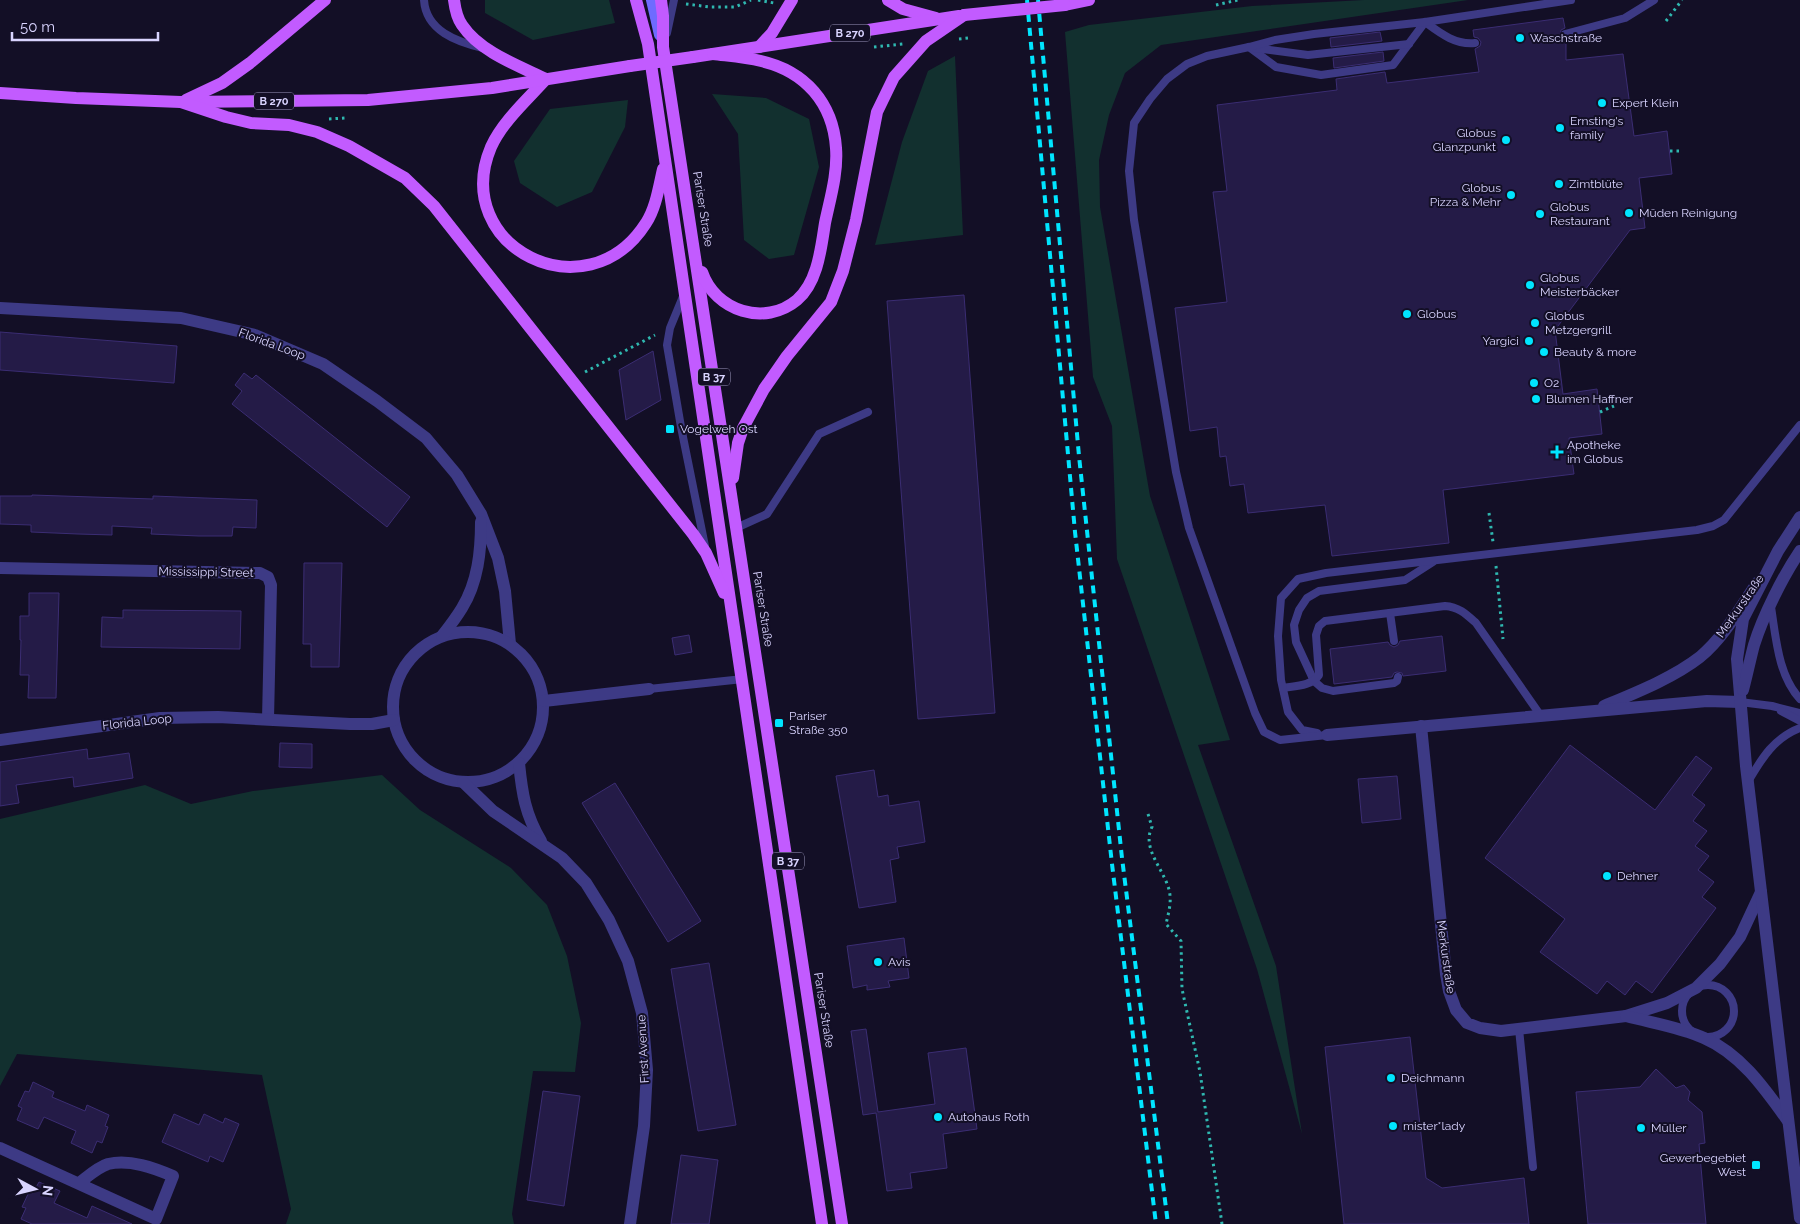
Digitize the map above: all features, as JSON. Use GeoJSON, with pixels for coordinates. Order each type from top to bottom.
{"type":"FeatureCollection","features":[{"type":"Feature","properties":{"kind":"main road"},"geometry":{"type":"LineString","coordinates":[[181,102],[222,83],[250,63],[325,0]]}},
{"type":"Feature","properties":{"kind":"main road"},"geometry":{"type":"LineString","coordinates":[[454,0],[462,25],[490,50],[546,79],[504,126],[492,147],[485,166],[486,202],[502,236],[514,248],[546,264],[567,268],[588,266],[610,258],[628,244],[646,224],[651,215],[665,163]]}},
{"type":"Feature","properties":{"kind":"main road"},"geometry":{"type":"LineString","coordinates":[[636,0],[648,44]]}},
{"type":"Feature","properties":{"kind":"main road"},"geometry":{"type":"LineString","coordinates":[[641,0],[648,44]]}},
{"type":"Feature","properties":{"kind":"main road","name":"Pariser Straße"},"geometry":{"type":"LineString","coordinates":[[652,0],[663,48],[696,256],[842,1224]]}},
{"type":"Feature","properties":{"kind":"main road"},"geometry":{"type":"LineString","coordinates":[[661,0],[663,48]]}},
{"type":"Feature","properties":{"kind":"main road"},"geometry":{"type":"LineString","coordinates":[[759,47],[772,33],[792,0]]}},
{"type":"Feature","properties":{"kind":"main road"},"geometry":{"type":"LineString","coordinates":[[888,0],[903,9],[941,19]]}},
{"type":"Feature","properties":{"kind":"main road","name":"B 270"},"geometry":{"type":"LineString","coordinates":[[0,93],[181,102],[368,100],[492,88],[964,15],[1065,5],[1089,0]]}},
{"type":"Feature","properties":{"kind":"main road"},"geometry":{"type":"LineString","coordinates":[[731,498],[738,443],[743,428],[764,389],[787,356],[831,302],[843,271],[856,220],[877,112],[894,77],[926,41],[964,15]]}},
{"type":"Feature","properties":{"kind":"main road","name":"B 37"},"geometry":{"type":"LineString","coordinates":[[648,44],[822,1224]]}},
{"type":"Feature","properties":{"kind":"main road"},"geometry":{"type":"LineString","coordinates":[[696,256],[703,277],[711,291],[726,305],[740,311],[758,315],[784,308],[798,299],[808,286],[817,264],[834,178],[836,149],[832,122],[822,100],[797,75],[762,61],[712,54]]}},
{"type":"Feature","properties":{"kind":"main road"},"geometry":{"type":"LineString","coordinates":[[181,102],[251,123],[289,125],[317,132],[349,146],[405,178],[434,206],[706,553],[722,588],[733,620]]}},
{"type":"Feature","properties":{"kind":"street","name":"Florida Loop"},"geometry":{"type":"LineString","coordinates":[[0,308],[181,318],[254,335],[323,364],[378,401],[426,438],[457,475],[481,514],[498,558],[505,591],[510,644]]}},
{"type":"Feature","properties":{"kind":"street"},"geometry":{"type":"LineString","coordinates":[[442,636],[463,607],[472,585],[481,545],[481,514]]}},
{"type":"Feature","properties":{"kind":"street","name":"Merkurstraße"},"geometry":{"type":"LineString","coordinates":[[1592,711],[1663,679],[1701,656],[1718,639],[1730,623],[1800,517]]}},
{"type":"Feature","properties":{"kind":"street","name":"Merkurstraße"},"geometry":{"type":"LineString","coordinates":[[1778,551],[1743,619],[1737,659],[1748,782],[1800,1218]]}},
{"type":"Feature","properties":{"kind":"street","name":"Merkurstraße"},"geometry":{"type":"LineString","coordinates":[[1740,702],[1754,643],[1771,604],[1800,551]]}},
{"type":"Feature","properties":{"kind":"street","name":"Mississippi Street"},"geometry":{"type":"LineString","coordinates":[[0,568],[260,573],[268,577],[271,585],[268,719]]}},
{"type":"Feature","properties":{"kind":"street"},"geometry":{"type":"LineString","coordinates":[[465,631],[488,634],[510,644],[534,668],[544,701],[539,735],[531,750],[507,772],[478,782],[463,782],[443,778],[425,769],[411,756],[400,739],[394,720],[393,702],[396,685],[403,669],[413,655],[426,644],[442,636],[465,631]]}},
{"type":"Feature","properties":{"kind":"street"},"geometry":{"type":"LineString","coordinates":[[544,701],[649,689]]}},
{"type":"Feature","properties":{"kind":"street","name":"Merkurstraße"},"geometry":{"type":"LineString","coordinates":[[1327,735],[1706,701],[1740,702]]}},
{"type":"Feature","properties":{"kind":"street","name":"Florida Loop"},"geometry":{"type":"LineString","coordinates":[[0,740],[160,718],[268,719],[350,724],[372,724],[394,720]]}},
{"type":"Feature","properties":{"kind":"street","name":"Merkurstraße"},"geometry":{"type":"LineString","coordinates":[[1421,726],[1446,974],[1449,992],[1456,1010],[1467,1023],[1480,1028],[1501,1031],[1626,1016],[1667,1003],[1696,988],[1720,964],[1736,943],[1761,892]]}},
{"type":"Feature","properties":{"kind":"street","name":"First Avenue"},"geometry":{"type":"LineString","coordinates":[[519,763],[526,812],[544,845]]}},
{"type":"Feature","properties":{"kind":"street","name":"First Avenue"},"geometry":{"type":"LineString","coordinates":[[463,782],[494,811],[562,858],[586,883],[609,920],[628,961],[642,1013],[647,1070],[645,1107],[630,1224]]}},
{"type":"Feature","properties":{"kind":"street","name":"Merkurstraße"},"geometry":{"type":"LineString","coordinates":[[1626,1016],[1703,1037],[1727,1051],[1745,1066],[1788,1121]]}},
{"type":"Feature","properties":{"kind":"street"},"geometry":{"type":"LineString","coordinates":[[0,1148],[79,1184],[156,1218],[173,1176],[145,1166],[124,1163],[108,1164],[79,1184]]}},
{"type":"Feature","properties":{"kind":"lane"},"geometry":{"type":"LineString","coordinates":[[424,0],[432,22],[447,36],[466,44],[490,50]]}},
{"type":"Feature","properties":{"kind":"lane"},"geometry":{"type":"LineString","coordinates":[[1327,735],[1280,740],[1264,732],[1255,713],[1189,528],[1173,454],[1133,210],[1129,171],[1134,123],[1150,99],[1168,79],[1187,64],[1207,56],[1275,40],[1314,34],[1425,22],[1571,0]]}},
{"type":"Feature","properties":{"kind":"lane"},"geometry":{"type":"LineString","coordinates":[[1565,34],[1625,18],[1654,0]]}},
{"type":"Feature","properties":{"kind":"lane"},"geometry":{"type":"LineString","coordinates":[[663,48],[678,2]]}},
{"type":"Feature","properties":{"kind":"lane"},"geometry":{"type":"LineString","coordinates":[[1425,22],[1446,38],[1467,44],[1475,43]]}},
{"type":"Feature","properties":{"kind":"lane"},"geometry":{"type":"LineString","coordinates":[[1249,47],[1276,67],[1320,74],[1393,65],[1425,22]]}},
{"type":"Feature","properties":{"kind":"lane"},"geometry":{"type":"LineString","coordinates":[[1249,47],[1308,56],[1409,44]]}},
{"type":"Feature","properties":{"kind":"lane"},"geometry":{"type":"LineString","coordinates":[[685,292],[670,328],[667,345],[697,515],[706,553]]}},
{"type":"Feature","properties":{"kind":"lane"},"geometry":{"type":"LineString","coordinates":[[736,528],[767,514],[819,434],[868,412]]}},
{"type":"Feature","properties":{"kind":"lane"},"geometry":{"type":"LineString","coordinates":[[1327,735],[1302,730],[1288,712],[1283,688],[1278,636],[1281,598],[1298,578],[1326,573],[1698,530],[1713,526],[1724,520],[1800,425]]}},
{"type":"Feature","properties":{"kind":"lane"},"geometry":{"type":"LineString","coordinates":[[1398,677],[1394,683],[1333,691],[1322,688],[1314,681],[1296,642],[1294,625],[1299,610],[1307,598],[1319,591],[1404,580],[1435,560]]}},
{"type":"Feature","properties":{"kind":"lane"},"geometry":{"type":"LineString","coordinates":[[1771,604],[1777,649],[1786,679],[1800,699]]}},
{"type":"Feature","properties":{"kind":"lane"},"geometry":{"type":"LineString","coordinates":[[1283,688],[1308,684],[1319,675],[1316,635],[1319,626],[1325,621],[1445,606],[1455,607],[1465,612],[1476,623],[1541,716]]}},
{"type":"Feature","properties":{"kind":"lane"},"geometry":{"type":"LineString","coordinates":[[1390,613],[1394,642]]}},
{"type":"Feature","properties":{"kind":"lane"},"geometry":{"type":"LineString","coordinates":[[649,689],[743,679]]}},
{"type":"Feature","properties":{"kind":"lane"},"geometry":{"type":"LineString","coordinates":[[1740,702],[1772,706],[1800,713]]}},
{"type":"Feature","properties":{"kind":"lane"},"geometry":{"type":"LineString","coordinates":[[1772,706],[1800,721]]}},
{"type":"Feature","properties":{"kind":"lane"},"geometry":{"type":"LineString","coordinates":[[1748,782],[1764,754],[1775,742],[1800,728]]}},
{"type":"Feature","properties":{"kind":"lane"},"geometry":{"type":"LineString","coordinates":[[1707,985],[1717,987],[1724,990],[1730,997],[1734,1004],[1733,1020],[1725,1032],[1715,1037],[1703,1037],[1688,1029],[1682,1013],[1685,1000],[1696,988],[1707,985]]}},
{"type":"Feature","properties":{"kind":"lane"},"geometry":{"type":"LineString","coordinates":[[1519,1029],[1533,1167]]}},
{"type":"Feature","properties":{"kind":"path"},"geometry":{"type":"LineString","coordinates":[[678,2],[710,7],[735,7],[751,0]]}},
{"type":"Feature","properties":{"kind":"path"},"geometry":{"type":"LineString","coordinates":[[758,0],[774,4]]}},
{"type":"Feature","properties":{"kind":"path"},"geometry":{"type":"LineString","coordinates":[[1216,5],[1238,0]]}},
{"type":"Feature","properties":{"kind":"path"},"geometry":{"type":"LineString","coordinates":[[1666,22],[1682,0]]}},
{"type":"Feature","properties":{"kind":"path"},"geometry":{"type":"LineString","coordinates":[[1670,151],[1682,151]]}},
{"type":"Feature","properties":{"kind":"path"},"geometry":{"type":"LineString","coordinates":[[583,374],[658,334]]}},
{"type":"Feature","properties":{"kind":"path"},"geometry":{"type":"LineString","coordinates":[[1600,412],[1614,406]]}},
{"type":"Feature","properties":{"kind":"path"},"geometry":{"type":"LineString","coordinates":[[1496,565],[1502,624]]}},
{"type":"Feature","properties":{"kind":"path"},"geometry":{"type":"LineString","coordinates":[[1148,814],[1152,827],[1149,832],[1151,853],[1159,865],[1170,896],[1166,924],[1181,941],[1182,989],[1200,1072],[1222,1224]]}},
{"type":"Feature","properties":{"kind":"green space"},"geometry":{"type":"Polygon","coordinates":[[[485,0],[609,0],[615,23],[533,40],[485,13],[485,0]]]}},
{"type":"Feature","properties":{"kind":"green space"},"geometry":{"type":"Polygon","coordinates":[[[1364,0],[1468,0],[1161,45],[1125,73],[1109,115],[1099,160],[1100,207],[1150,496],[1230,740],[1198,745],[1276,966],[1302,1134],[1257,969],[1117,559],[1112,426],[1093,377],[1065,32],[1089,25],[1252,6],[1364,0]]]}},
{"type":"Feature","properties":{"kind":"green space"},"geometry":{"type":"Polygon","coordinates":[[[955,56],[963,235],[875,245],[902,142],[928,71],[955,56]]]}},
{"type":"Feature","properties":{"kind":"green space"},"geometry":{"type":"Polygon","coordinates":[[[712,94],[766,98],[809,119],[819,167],[794,255],[769,259],[744,240],[738,134],[712,94]]]}},
{"type":"Feature","properties":{"kind":"green space"},"geometry":{"type":"Polygon","coordinates":[[[628,100],[625,127],[592,192],[557,207],[520,183],[514,161],[550,109],[628,100]]]}},
{"type":"Feature","properties":{"kind":"green space"},"geometry":{"type":"Polygon","coordinates":[[[382,775],[420,810],[511,868],[547,905],[567,956],[581,1023],[575,1072],[533,1071],[512,1214],[514,1224],[286,1224],[291,1209],[262,1075],[17,1054],[0,1086],[0,819],[145,785],[191,804],[253,791],[382,775]]]}},
{"type":"Feature","properties":{"kind":"building"},"geometry":{"type":"Polygon","coordinates":[[[1563,18],[1565,28],[1561,30],[1560,35],[1561,38],[1566,40],[1566,60],[1623,54],[1634,136],[1667,131],[1672,174],[1639,178],[1645,228],[1630,230],[1555,330],[1563,394],[1597,389],[1602,434],[1569,438],[1574,474],[1443,490],[1449,543],[1332,556],[1325,505],[1248,513],[1244,484],[1230,486],[1226,456],[1220,457],[1217,427],[1190,431],[1175,308],[1227,302],[1213,192],[1227,191],[1217,105],[1337,90],[1336,79],[1385,72],[1387,83],[1479,72],[1475,49],[1480,46],[1481,42],[1478,38],[1474,37],[1473,30],[1563,18]]]}},
{"type":"Feature","properties":{"kind":"building"},"geometry":{"type":"Polygon","coordinates":[[[1380,32],[1382,41],[1331,47],[1330,38],[1380,32]]]}},
{"type":"Feature","properties":{"kind":"building"},"geometry":{"type":"Polygon","coordinates":[[[1383,52],[1384,61],[1334,68],[1333,58],[1383,52]]]}},
{"type":"Feature","properties":{"kind":"building"},"geometry":{"type":"Polygon","coordinates":[[[964,295],[995,713],[918,719],[887,301],[964,295]]]}},
{"type":"Feature","properties":{"kind":"building"},"geometry":{"type":"Polygon","coordinates":[[[0,332],[177,346],[174,383],[0,370],[0,332]]]}},
{"type":"Feature","properties":{"kind":"building"},"geometry":{"type":"Polygon","coordinates":[[[653,351],[661,400],[626,420],[619,370],[653,351]]]}},
{"type":"Feature","properties":{"kind":"building"},"geometry":{"type":"Polygon","coordinates":[[[244,373],[252,379],[256,375],[410,497],[387,527],[232,404],[242,391],[235,385],[244,373]]]}},
{"type":"Feature","properties":{"kind":"building"},"geometry":{"type":"Polygon","coordinates":[[[32,495],[153,499],[153,496],[257,500],[256,528],[233,527],[232,536],[199,536],[151,534],[152,528],[112,526],[112,535],[31,532],[31,525],[0,524],[0,496],[32,495]]]}},
{"type":"Feature","properties":{"kind":"building"},"geometry":{"type":"Polygon","coordinates":[[[304,563],[342,563],[339,667],[311,667],[311,644],[303,644],[304,563]]]}},
{"type":"Feature","properties":{"kind":"building"},"geometry":{"type":"Polygon","coordinates":[[[29,593],[59,593],[56,698],[28,698],[29,675],[20,675],[20,616],[29,616],[29,593]]]}},
{"type":"Feature","properties":{"kind":"building"},"geometry":{"type":"Polygon","coordinates":[[[123,610],[241,611],[240,649],[101,647],[102,617],[123,618],[123,610]]]}},
{"type":"Feature","properties":{"kind":"building"},"geometry":{"type":"Polygon","coordinates":[[[689,635],[692,652],[675,655],[672,638],[689,635]]]}},
{"type":"Feature","properties":{"kind":"building"},"geometry":{"type":"Polygon","coordinates":[[[1442,636],[1446,671],[1403,676],[1402,673],[1397,672],[1392,677],[1334,684],[1330,649],[1388,642],[1394,647],[1400,641],[1442,636]]]}},
{"type":"Feature","properties":{"kind":"building"},"geometry":{"type":"Polygon","coordinates":[[[280,743],[312,744],[312,768],[279,767],[280,743]]]}},
{"type":"Feature","properties":{"kind":"building","name":"Dehner"},"geometry":{"type":"Polygon","coordinates":[[[1570,745],[1655,810],[1696,756],[1712,768],[1692,795],[1705,805],[1693,821],[1707,831],[1695,846],[1709,856],[1698,870],[1714,882],[1702,897],[1716,908],[1652,993],[1636,981],[1625,995],[1607,981],[1597,994],[1540,952],[1565,919],[1485,858],[1570,745]]]}},
{"type":"Feature","properties":{"kind":"building"},"geometry":{"type":"Polygon","coordinates":[[[87,749],[88,759],[129,753],[133,778],[74,787],[73,777],[16,785],[19,803],[0,806],[0,762],[87,749]]]}},
{"type":"Feature","properties":{"kind":"building"},"geometry":{"type":"Polygon","coordinates":[[[874,770],[878,797],[888,795],[889,806],[919,801],[925,842],[897,847],[899,858],[890,860],[896,902],[859,908],[836,776],[874,770]]]}},
{"type":"Feature","properties":{"kind":"building"},"geometry":{"type":"Polygon","coordinates":[[[1397,776],[1401,819],[1362,823],[1358,779],[1397,776]]]}},
{"type":"Feature","properties":{"kind":"building"},"geometry":{"type":"Polygon","coordinates":[[[615,783],[701,921],[668,942],[582,803],[615,783]]]}},
{"type":"Feature","properties":{"kind":"building","name":"Avis"},"geometry":{"type":"Polygon","coordinates":[[[904,938],[909,978],[888,981],[890,987],[867,990],[867,985],[853,988],[847,946],[904,938]]]}},
{"type":"Feature","properties":{"kind":"building"},"geometry":{"type":"Polygon","coordinates":[[[709,963],[736,1125],[698,1131],[671,969],[709,963]]]}},
{"type":"Feature","properties":{"kind":"building","name":"Autohaus Roth"},"geometry":{"type":"Polygon","coordinates":[[[866,1029],[878,1112],[935,1104],[928,1053],[966,1048],[977,1129],[943,1134],[947,1168],[910,1173],[912,1188],[887,1191],[876,1113],[863,1115],[851,1031],[866,1029]]]}},
{"type":"Feature","properties":{"kind":"building"},"geometry":{"type":"Polygon","coordinates":[[[1410,1037],[1426,1178],[1442,1188],[1524,1178],[1529,1224],[1344,1224],[1325,1047],[1410,1037]]]}},
{"type":"Feature","properties":{"kind":"building","name":"Müller"},"geometry":{"type":"Polygon","coordinates":[[[1656,1069],[1676,1088],[1684,1085],[1690,1092],[1688,1100],[1702,1112],[1705,1143],[1699,1144],[1706,1224],[1588,1224],[1576,1092],[1640,1087],[1656,1069]]]}},
{"type":"Feature","properties":{"kind":"building"},"geometry":{"type":"Polygon","coordinates":[[[33,1082],[54,1092],[52,1097],[85,1111],[87,1105],[109,1115],[105,1126],[108,1127],[102,1143],[97,1141],[92,1153],[71,1143],[76,1131],[44,1117],[38,1129],[17,1120],[22,1108],[18,1106],[25,1091],[29,1092],[33,1082]]]}},
{"type":"Feature","properties":{"kind":"building"},"geometry":{"type":"Polygon","coordinates":[[[543,1091],[580,1096],[564,1206],[527,1200],[543,1091]]]}},
{"type":"Feature","properties":{"kind":"building"},"geometry":{"type":"Polygon","coordinates":[[[174,1114],[199,1125],[204,1114],[223,1123],[225,1118],[239,1124],[223,1162],[210,1156],[208,1162],[162,1142],[174,1114]]]}},
{"type":"Feature","properties":{"kind":"building"},"geometry":{"type":"Polygon","coordinates":[[[681,1155],[718,1160],[709,1224],[671,1224],[681,1155]]]}},
{"type":"Feature","properties":{"kind":"building"},"geometry":{"type":"Polygon","coordinates":[[[39,1182],[60,1191],[54,1203],[87,1218],[92,1206],[132,1224],[32,1224],[21,1219],[26,1208],[22,1207],[29,1192],[33,1193],[39,1182]]]}},
{"type":"Feature","properties":{"kind":"railway"},"geometry":{"type":"LineString","coordinates":[[1027,0],[1075,532],[1112,864],[1156,1224]]}},
{"type":"Feature","properties":{"kind":"railway"},"geometry":{"type":"LineString","coordinates":[[1038,0],[1079,456],[1122,858],[1168,1224]]}},
{"type":"Feature","properties":{"kind":"place","name":"Waschstraße"},"geometry":{"type":"Point","coordinates":[1520,38]}},
{"type":"Feature","properties":{"kind":"place","name":"Expert Klein"},"geometry":{"type":"Point","coordinates":[1602,103]}},
{"type":"Feature","properties":{"kind":"place","name":"Ernsting's family"},"geometry":{"type":"Point","coordinates":[1560,128]}},
{"type":"Feature","properties":{"kind":"place","name":"Globus Glanzpunkt"},"geometry":{"type":"Point","coordinates":[1506,140]}},
{"type":"Feature","properties":{"kind":"place","name":"Zimtblüte"},"geometry":{"type":"Point","coordinates":[1559,184]}},
{"type":"Feature","properties":{"kind":"place","name":"Globus Pizza & Mehr"},"geometry":{"type":"Point","coordinates":[1511,195]}},
{"type":"Feature","properties":{"kind":"place","name":"Müden Reinigung"},"geometry":{"type":"Point","coordinates":[1629,213]}},
{"type":"Feature","properties":{"kind":"place","name":"Globus Restaurant"},"geometry":{"type":"Point","coordinates":[1540,214]}},
{"type":"Feature","properties":{"kind":"place","name":"Globus Meisterbäcker"},"geometry":{"type":"Point","coordinates":[1530,285]}},
{"type":"Feature","properties":{"kind":"place","name":"Globus"},"geometry":{"type":"Point","coordinates":[1407,314]}},
{"type":"Feature","properties":{"kind":"place","name":"Globus Metzgergrill"},"geometry":{"type":"Point","coordinates":[1535,323]}},
{"type":"Feature","properties":{"kind":"place","name":"Yargici"},"geometry":{"type":"Point","coordinates":[1529,341]}},
{"type":"Feature","properties":{"kind":"place","name":"Beauty & more"},"geometry":{"type":"Point","coordinates":[1544,352]}},
{"type":"Feature","properties":{"kind":"place","name":"O2"},"geometry":{"type":"Point","coordinates":[1534,383]}},
{"type":"Feature","properties":{"kind":"place","name":"Blumen Haffner"},"geometry":{"type":"Point","coordinates":[1536,399]}},
{"type":"Feature","properties":{"kind":"place","name":"Vogelweh Ost"},"geometry":{"type":"Point","coordinates":[670,429]}},
{"type":"Feature","properties":{"kind":"place","name":"Apotheke im Globus"},"geometry":{"type":"Point","coordinates":[1557,452]}},
{"type":"Feature","properties":{"kind":"place","name":"Pariser Straße 350"},"geometry":{"type":"Point","coordinates":[779,723]}},
{"type":"Feature","properties":{"kind":"place","name":"Dehner"},"geometry":{"type":"Point","coordinates":[1607,876]}},
{"type":"Feature","properties":{"kind":"place","name":"Avis"},"geometry":{"type":"Point","coordinates":[878,962]}},
{"type":"Feature","properties":{"kind":"place","name":"Deichmann"},"geometry":{"type":"Point","coordinates":[1391,1078]}},
{"type":"Feature","properties":{"kind":"place","name":"Autohaus Roth"},"geometry":{"type":"Point","coordinates":[938,1117]}},
{"type":"Feature","properties":{"kind":"place","name":"mister*lady"},"geometry":{"type":"Point","coordinates":[1393,1126]}},
{"type":"Feature","properties":{"kind":"place","name":"Müller"},"geometry":{"type":"Point","coordinates":[1641,1128]}},
{"type":"Feature","properties":{"kind":"place","name":"Gewerbegebiet West"},"geometry":{"type":"Point","coordinates":[1756,1165]}}]}
